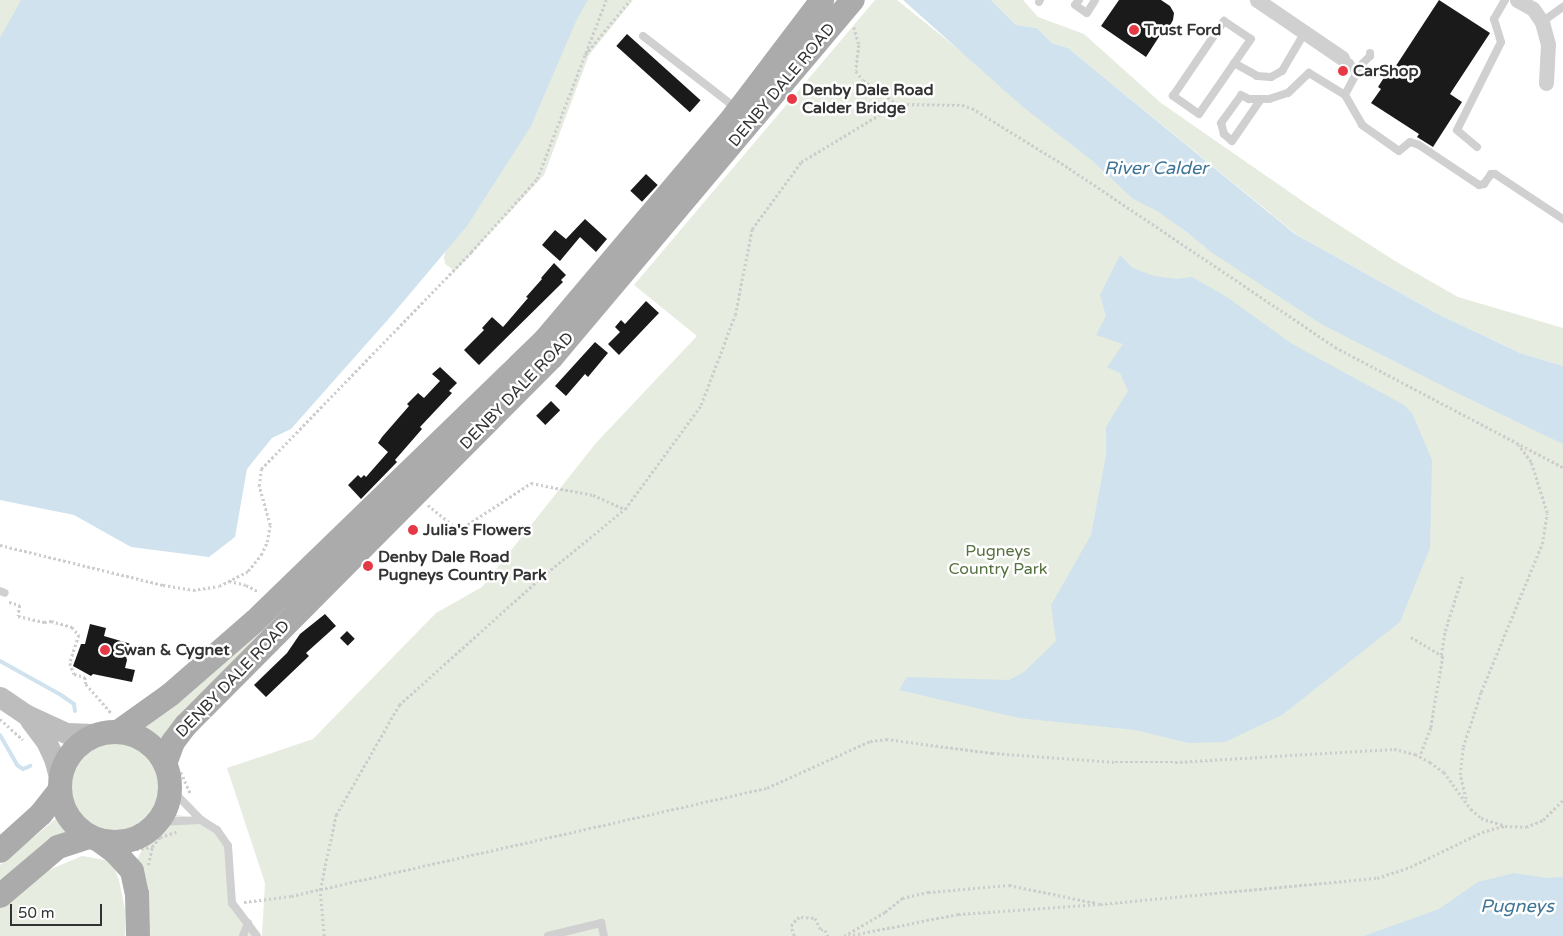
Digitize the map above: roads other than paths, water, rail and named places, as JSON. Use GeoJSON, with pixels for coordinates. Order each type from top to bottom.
{"type":"FeatureCollection","features":[{"type":"Feature","properties":{"kind":"main road","name":"DENBY DALE ROAD"},"geometry":{"type":"LineString","coordinates":[[110,728],[171,694],[273,603],[545,340],[739,110],[822,0]]}},
{"type":"Feature","properties":{"kind":"main road","name":"DENBY DALE ROAD"},"geometry":{"type":"LineString","coordinates":[[165,764],[173,742],[186,725],[552,357],[848,5]]}},
{"type":"Feature","properties":{"kind":"main road"},"geometry":{"type":"LineString","coordinates":[[0,851],[41,814],[59,786],[66,761],[76,748],[87,739],[110,728],[133,735],[147,742],[165,764],[170,788],[169,800],[132,871]]}},
{"type":"Feature","properties":{"kind":"main road"},"geometry":{"type":"LineString","coordinates":[[59,786],[62,805],[68,818],[101,843],[132,871],[138,894],[138,936]]}},
{"type":"Feature","properties":{"kind":"main road"},"geometry":{"type":"LineString","coordinates":[[0,896],[58,847],[112,843],[151,836]]}},
{"type":"Feature","properties":{"kind":"street"},"geometry":{"type":"LineString","coordinates":[[1257,0],[1342,58]]}},
{"type":"Feature","properties":{"kind":"street"},"geometry":{"type":"LineString","coordinates":[[1517,0],[1532,9],[1542,22],[1548,44],[1546,83]]}},
{"type":"Feature","properties":{"kind":"street"},"geometry":{"type":"LineString","coordinates":[[0,697],[27,716],[66,733],[110,728]]}},
{"type":"Feature","properties":{"kind":"street"},"geometry":{"type":"LineString","coordinates":[[27,716],[46,741],[54,758],[59,786]]}},
{"type":"Feature","properties":{"kind":"lane"},"geometry":{"type":"LineString","coordinates":[[1079,0],[1075,5],[1087,12],[1095,0]]}},
{"type":"Feature","properties":{"kind":"lane"},"geometry":{"type":"LineString","coordinates":[[1477,147],[1457,130],[1501,42],[1494,19],[1505,0]]}},
{"type":"Feature","properties":{"kind":"lane"},"geometry":{"type":"LineString","coordinates":[[1542,22],[1563,7]]}},
{"type":"Feature","properties":{"kind":"lane"},"geometry":{"type":"LineString","coordinates":[[1224,21],[1251,39],[1234,63],[1200,114],[1173,96],[1224,21]]}},
{"type":"Feature","properties":{"kind":"lane"},"geometry":{"type":"LineString","coordinates":[[1234,63],[1257,76],[1271,77],[1282,71],[1305,32]]}},
{"type":"Feature","properties":{"kind":"lane"},"geometry":{"type":"LineString","coordinates":[[643,36],[739,110]]}},
{"type":"Feature","properties":{"kind":"lane"},"geometry":{"type":"LineString","coordinates":[[1353,68],[1358,68],[1370,56],[1370,52]]}},
{"type":"Feature","properties":{"kind":"lane"},"geometry":{"type":"LineString","coordinates":[[1342,58],[1353,68],[1356,74],[1345,95]]}},
{"type":"Feature","properties":{"kind":"lane"},"geometry":{"type":"LineString","coordinates":[[1261,99],[1232,142],[1224,134],[1221,123],[1241,95],[1250,99],[1261,99],[1269,99],[1288,93],[1309,73],[1345,95],[1362,125],[1399,150],[1410,142],[1419,145],[1480,185],[1484,184],[1491,174],[1495,174],[1563,219]]}},
{"type":"Feature","properties":{"kind":"lane"},"geometry":{"type":"LineString","coordinates":[[170,788],[201,820],[217,830],[228,846],[232,903],[257,936]]}},
{"type":"Feature","properties":{"kind":"lane"},"geometry":{"type":"LineString","coordinates":[[151,836],[201,820]]}},
{"type":"Feature","properties":{"kind":"lane"},"geometry":{"type":"LineString","coordinates":[[243,936],[248,923]]}},
{"type":"Feature","properties":{"kind":"lane"},"geometry":{"type":"LineString","coordinates":[[548,936],[601,923],[604,936]]}},
{"type":"Feature","properties":{"kind":"water"},"geometry":{"type":"Polygon","coordinates":[[[21,0],[588,0],[577,19],[531,126],[467,226],[392,315],[291,429],[272,438],[247,469],[235,537],[209,557],[131,547],[74,515],[0,500],[0,38],[21,0]]]}},
{"type":"Feature","properties":{"kind":"water","name":"River Calder"},"geometry":{"type":"Polygon","coordinates":[[[903,0],[991,0],[1016,25],[1037,28],[1052,43],[1068,48],[1295,234],[1440,315],[1520,353],[1563,366],[1563,444],[1321,324],[1211,252],[1157,211],[1133,199],[1094,162],[1023,107],[903,0]]]}},
{"type":"Feature","properties":{"kind":"water"},"geometry":{"type":"Polygon","coordinates":[[[1120,255],[1133,268],[1154,276],[1177,279],[1192,277],[1227,297],[1292,344],[1404,405],[1412,413],[1432,460],[1430,548],[1400,622],[1282,715],[1225,742],[1189,743],[1135,730],[1019,718],[899,690],[907,677],[1009,680],[1024,672],[1056,641],[1051,605],[1091,535],[1106,455],[1106,427],[1128,391],[1120,373],[1107,367],[1123,344],[1096,335],[1106,316],[1100,295],[1120,255]]]}},
{"type":"Feature","properties":{"kind":"water","name":"Pugneys"},"geometry":{"type":"Polygon","coordinates":[[[1514,873],[1546,878],[1563,877],[1563,936],[1364,936],[1439,909],[1478,882],[1514,873]]]}},
{"type":"Feature","properties":{"kind":"waterway"},"geometry":{"type":"LineString","coordinates":[[0,661],[61,695],[74,704],[75,711]]}},
{"type":"Feature","properties":{"kind":"waterway"},"geometry":{"type":"LineString","coordinates":[[0,735],[17,765],[23,769],[30,766]]}},
{"type":"Feature","properties":{"kind":"place","name":"Trust Ford"},"geometry":{"type":"Point","coordinates":[1134,30]}},
{"type":"Feature","properties":{"kind":"place","name":"CarShop"},"geometry":{"type":"Point","coordinates":[1343,71]}},
{"type":"Feature","properties":{"kind":"place","name":"Denby Dale Road Calder Bridge"},"geometry":{"type":"Point","coordinates":[792,99]}},
{"type":"Feature","properties":{"kind":"place","name":"Julia's Flowers"},"geometry":{"type":"Point","coordinates":[413,530]}},
{"type":"Feature","properties":{"kind":"place","name":"Denby Dale Road Pugneys Country Park"},"geometry":{"type":"Point","coordinates":[368,566]}},
{"type":"Feature","properties":{"kind":"place","name":"Swan & Cygnet"},"geometry":{"type":"Point","coordinates":[105,650]}},
{"type":"Feature","properties":{"kind":"park label","name":"Pugneys Country Park"},"geometry":{"type":"Point","coordinates":[998,560]}}]}
